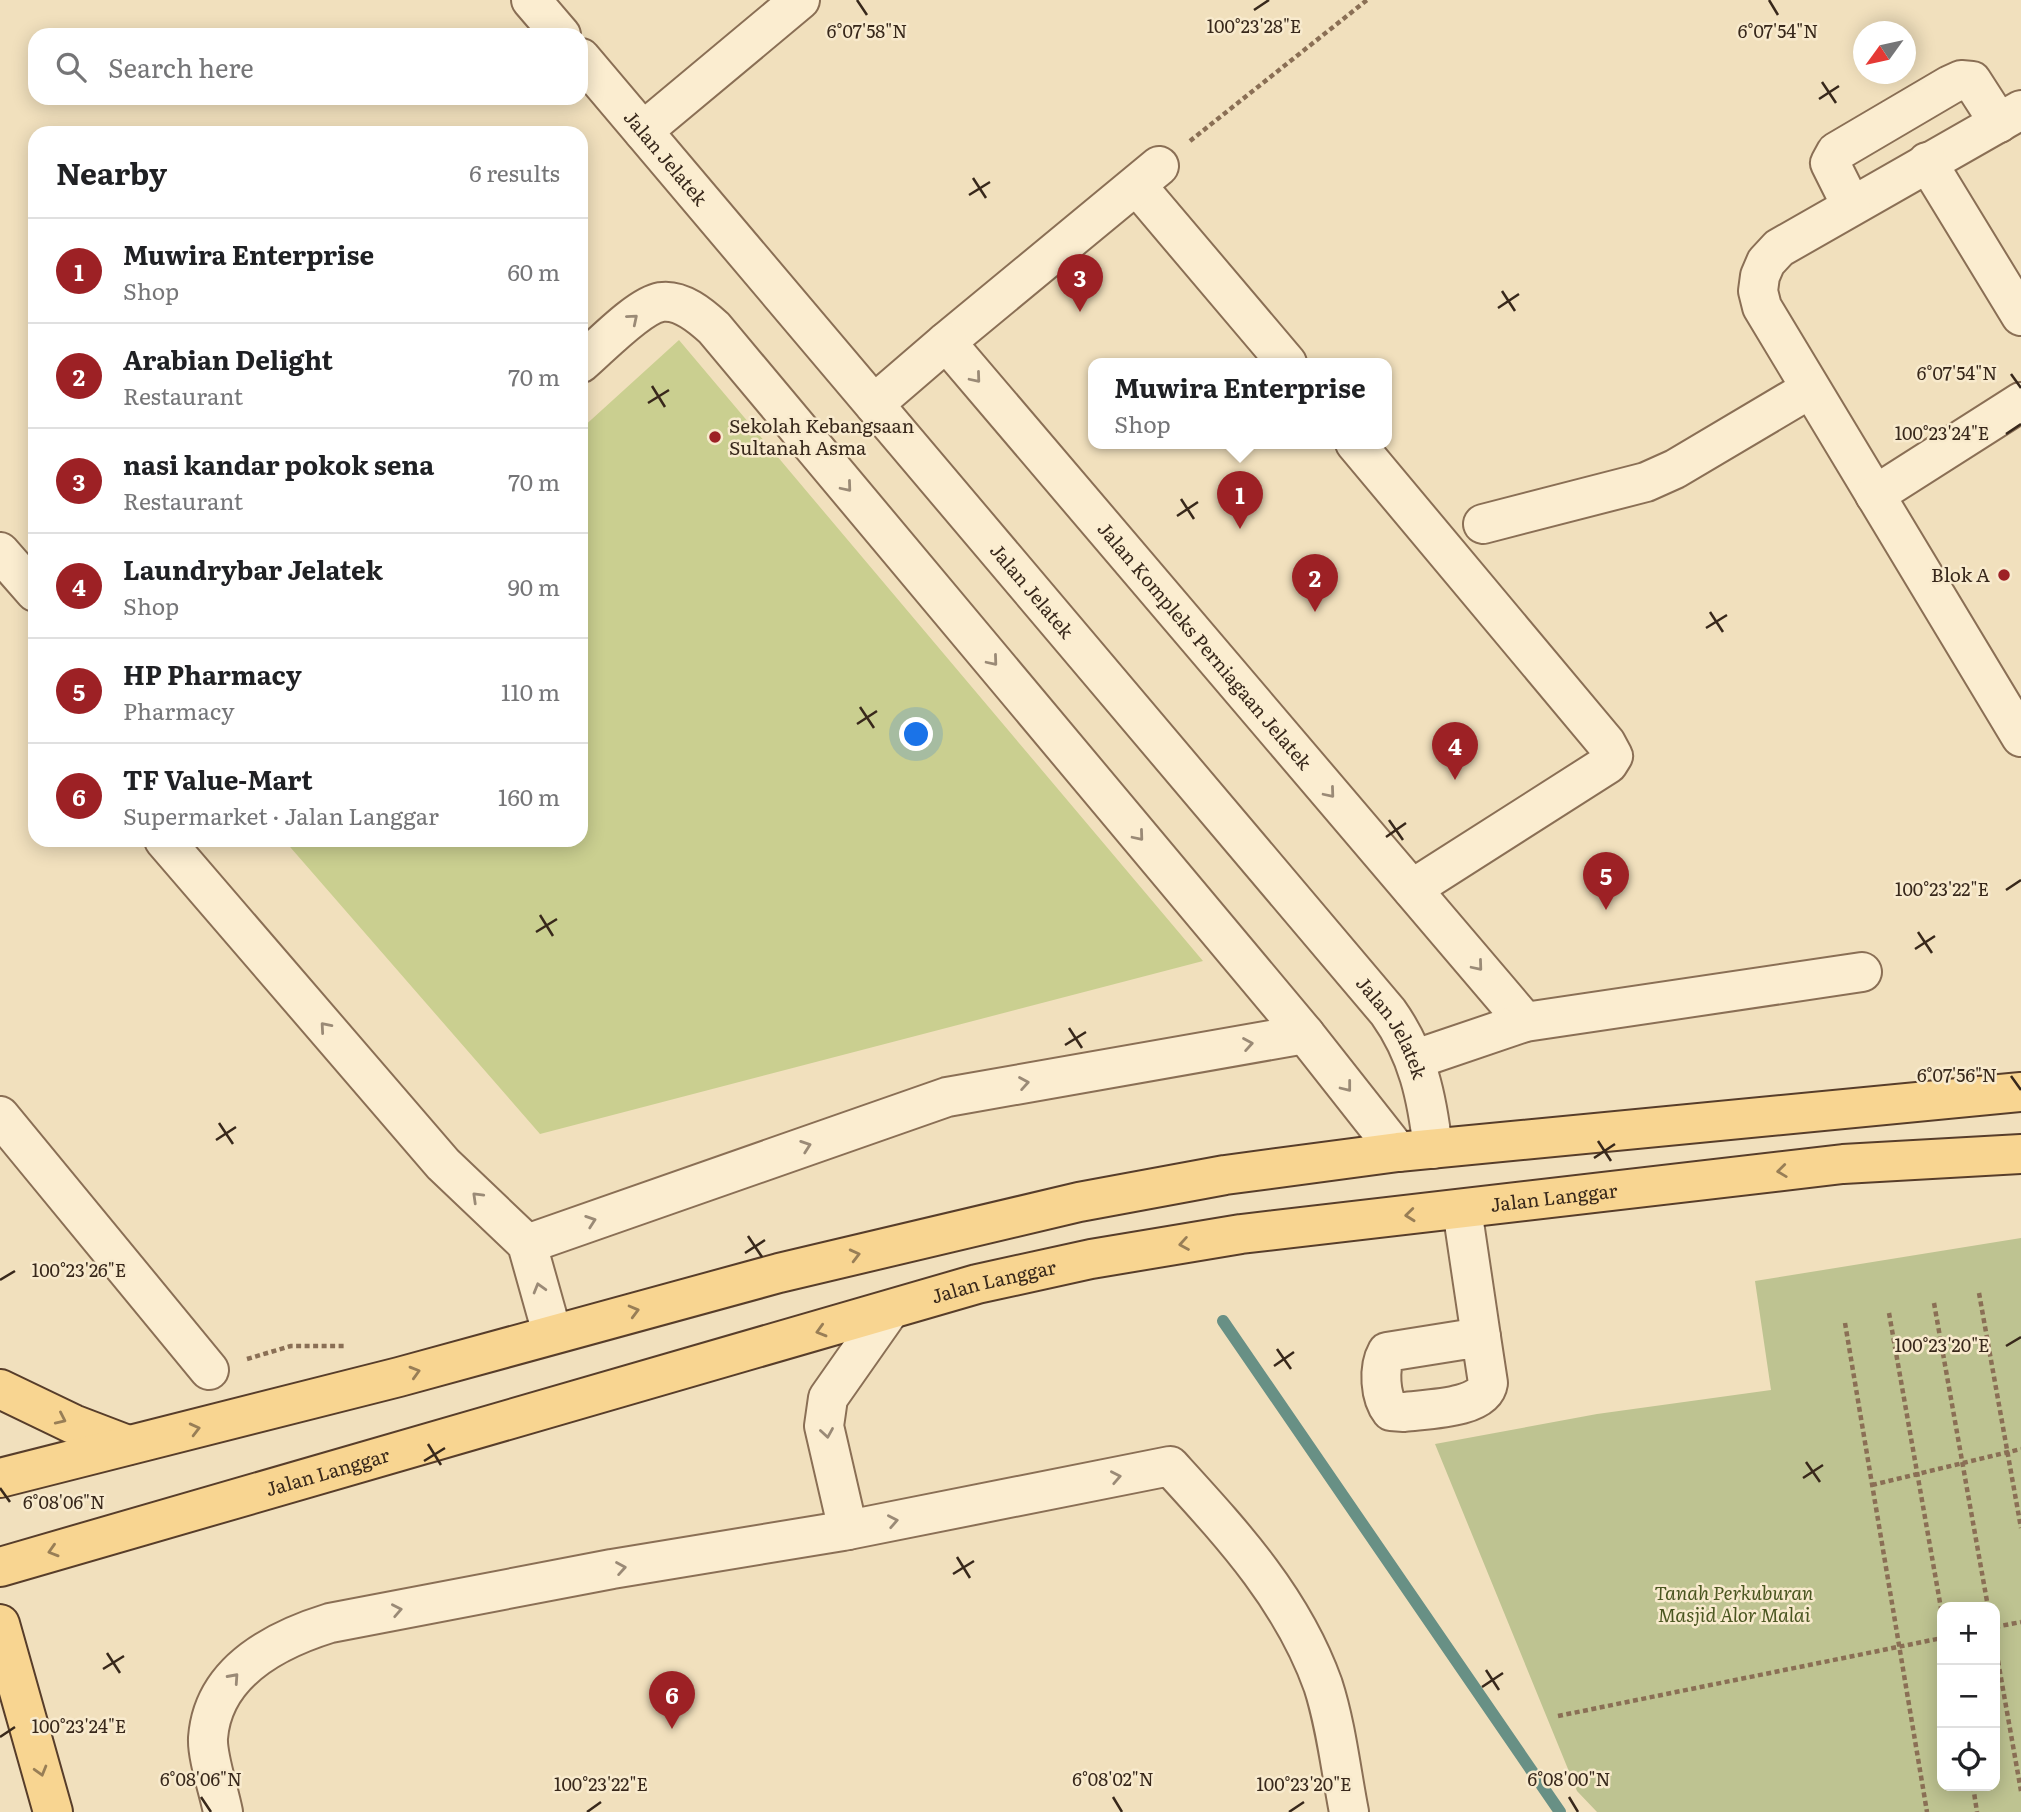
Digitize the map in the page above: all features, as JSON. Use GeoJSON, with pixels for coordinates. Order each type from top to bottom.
{"type":"FeatureCollection","features":[{"type":"Feature","properties":{"kind":"main road"},"geometry":{"type":"LineString","coordinates":[[0,1478],[399,1377],[779,1273],[1079,1202],[1225,1175],[1416,1150],[2021,1092]]}},
{"type":"Feature","properties":{"kind":"main road","name":"Jalan Langgar"},"geometry":{"type":"LineString","coordinates":[[0,1567],[977,1284],[1091,1259],[1241,1234],[1843,1164],[2021,1154]]}},
{"type":"Feature","properties":{"kind":"main road"},"geometry":{"type":"LineString","coordinates":[[1843,1164],[2021,1179]]}},
{"type":"Feature","properties":{"kind":"main road"},"geometry":{"type":"LineString","coordinates":[[0,1389],[73,1424],[128,1446]]}},
{"type":"Feature","properties":{"kind":"main road"},"geometry":{"type":"LineString","coordinates":[[0,1624],[52,1812]]}},
{"type":"Feature","properties":{"kind":"street"},"geometry":{"type":"LineString","coordinates":[[531,0],[555,28]]}},
{"type":"Feature","properties":{"kind":"street"},"geometry":{"type":"LineString","coordinates":[[643,131],[800,0]]}},
{"type":"Feature","properties":{"kind":"street","name":"Jalan Jelatek"},"geometry":{"type":"LineString","coordinates":[[588,66],[1388,1012],[1416,1059],[1429,1113],[1416,1150]]}},
{"type":"Feature","properties":{"kind":"street"},"geometry":{"type":"LineString","coordinates":[[1851,205],[1830,163],[1836,152],[1950,85],[1961,80],[1972,81],[2010,117],[1779,248],[1766,262],[1758,291],[1762,307],[2021,737]]}},
{"type":"Feature","properties":{"kind":"street"},"geometry":{"type":"LineString","coordinates":[[1927,162],[2021,316]]}},
{"type":"Feature","properties":{"kind":"street"},"geometry":{"type":"LineString","coordinates":[[874,404],[1148,176],[1283,358]]}},
{"type":"Feature","properties":{"kind":"street"},"geometry":{"type":"LineString","coordinates":[[588,357],[643,311],[661,302],[681,306],[706,321],[1305,1034],[1416,1150]]}},
{"type":"Feature","properties":{"kind":"street","name":"Jalan Kompleks Perniagaan Jelatek"},"geometry":{"type":"LineString","coordinates":[[946,342],[1525,1022]]}},
{"type":"Feature","properties":{"kind":"street"},"geometry":{"type":"LineString","coordinates":[[1483,524],[1646,482],[1675,469],[1811,389]]}},
{"type":"Feature","properties":{"kind":"street"},"geometry":{"type":"LineString","coordinates":[[1875,495],[2021,402]]}},
{"type":"Feature","properties":{"kind":"street"},"geometry":{"type":"LineString","coordinates":[[1360,449],[1606,743],[1613,756],[1608,764],[1412,889]]}},
{"type":"Feature","properties":{"kind":"street"},"geometry":{"type":"LineString","coordinates":[[0,552],[28,584]]}},
{"type":"Feature","properties":{"kind":"street"},"geometry":{"type":"LineString","coordinates":[[170,847],[443,1164],[527,1244],[552,1333]]}},
{"type":"Feature","properties":{"kind":"street"},"geometry":{"type":"LineString","coordinates":[[1416,1059],[1525,1022],[1861,972]]}},
{"type":"Feature","properties":{"kind":"street"},"geometry":{"type":"LineString","coordinates":[[527,1244],[947,1097],[1305,1034]]}},
{"type":"Feature","properties":{"kind":"street"},"geometry":{"type":"LineString","coordinates":[[0,1116],[209,1370]]}},
{"type":"Feature","properties":{"kind":"street"},"geometry":{"type":"LineString","coordinates":[[1462,1209],[1481,1337]]}},
{"type":"Feature","properties":{"kind":"street"},"geometry":{"type":"LineString","coordinates":[[848,1530],[824,1426],[828,1398],[889,1311]]}},
{"type":"Feature","properties":{"kind":"street"},"geometry":{"type":"LineString","coordinates":[[223,1812],[208,1739],[219,1695],[250,1661],[292,1635],[330,1623],[599,1572],[848,1530],[1170,1466],[1241,1544],[1293,1616],[1323,1687],[1349,1812]]}},
{"type":"Feature","properties":{"kind":"path"},"geometry":{"type":"LineString","coordinates":[[1148,176],[1367,0]]}},
{"type":"Feature","properties":{"kind":"path"},"geometry":{"type":"LineString","coordinates":[[1979,1293],[2021,1528]]}},
{"type":"Feature","properties":{"kind":"path"},"geometry":{"type":"LineString","coordinates":[[1934,1303],[1987,1602]]}},
{"type":"Feature","properties":{"kind":"path"},"geometry":{"type":"LineString","coordinates":[[1889,1313],[1940,1602]]}},
{"type":"Feature","properties":{"kind":"path"},"geometry":{"type":"LineString","coordinates":[[1845,1324],[1927,1812]]}},
{"type":"Feature","properties":{"kind":"path"},"geometry":{"type":"LineString","coordinates":[[209,1370],[291,1346],[354,1347]]}},
{"type":"Feature","properties":{"kind":"path"},"geometry":{"type":"LineString","coordinates":[[1872,1485],[2021,1449]]}},
{"type":"Feature","properties":{"kind":"path"},"geometry":{"type":"LineString","coordinates":[[2000,1626],[2021,1622]]}},
{"type":"Feature","properties":{"kind":"path"},"geometry":{"type":"LineString","coordinates":[[1558,1716],[1937,1639]]}},
{"type":"Feature","properties":{"kind":"path"},"geometry":{"type":"LineString","coordinates":[[1999,1665],[2021,1791]]}},
{"type":"Feature","properties":{"kind":"path"},"geometry":{"type":"LineString","coordinates":[[1974,1791],[1977,1812]]}},
{"type":"Feature","properties":{"kind":"green space"},"geometry":{"type":"Polygon","coordinates":[[[679,340],[1203,961],[540,1134],[290,847],[588,847],[588,423],[679,340]]]}},
{"type":"Feature","properties":{"kind":"green space","name":"Tanah Perkuburan Masjid Alor Malai"},"geometry":{"type":"Polygon","coordinates":[[[2021,1238],[2021,1812],[1597,1812],[1577,1791],[1435,1444],[1597,1414],[1771,1390],[1755,1281],[2021,1238]]]}},
{"type":"Feature","properties":{"kind":"waterway"},"geometry":{"type":"LineString","coordinates":[[1223,1321],[1560,1812]]}},
{"type":"Feature","properties":{"kind":"place","name":"nasi kandar pokok sena"},"geometry":{"type":"Point","coordinates":[1080,312]}},
{"type":"Feature","properties":{"kind":"place","name":"Sekolah Kebangsaan Sultanah Asma"},"geometry":{"type":"Point","coordinates":[715,437]}},
{"type":"Feature","properties":{"kind":"place","name":"Muwira Enterprise"},"geometry":{"type":"Point","coordinates":[1240,529]}},
{"type":"Feature","properties":{"kind":"place","name":"Blok A"},"geometry":{"type":"Point","coordinates":[2004,575]}},
{"type":"Feature","properties":{"kind":"place","name":"Arabian Delight"},"geometry":{"type":"Point","coordinates":[1315,612]}},
{"type":"Feature","properties":{"kind":"place","name":"Laundrybar Jelatek"},"geometry":{"type":"Point","coordinates":[1455,780]}},
{"type":"Feature","properties":{"kind":"place","name":"HP Pharmacy"},"geometry":{"type":"Point","coordinates":[1606,910]}},
{"type":"Feature","properties":{"kind":"place","name":"TF Value-Mart"},"geometry":{"type":"Point","coordinates":[672,1729]}}]}
